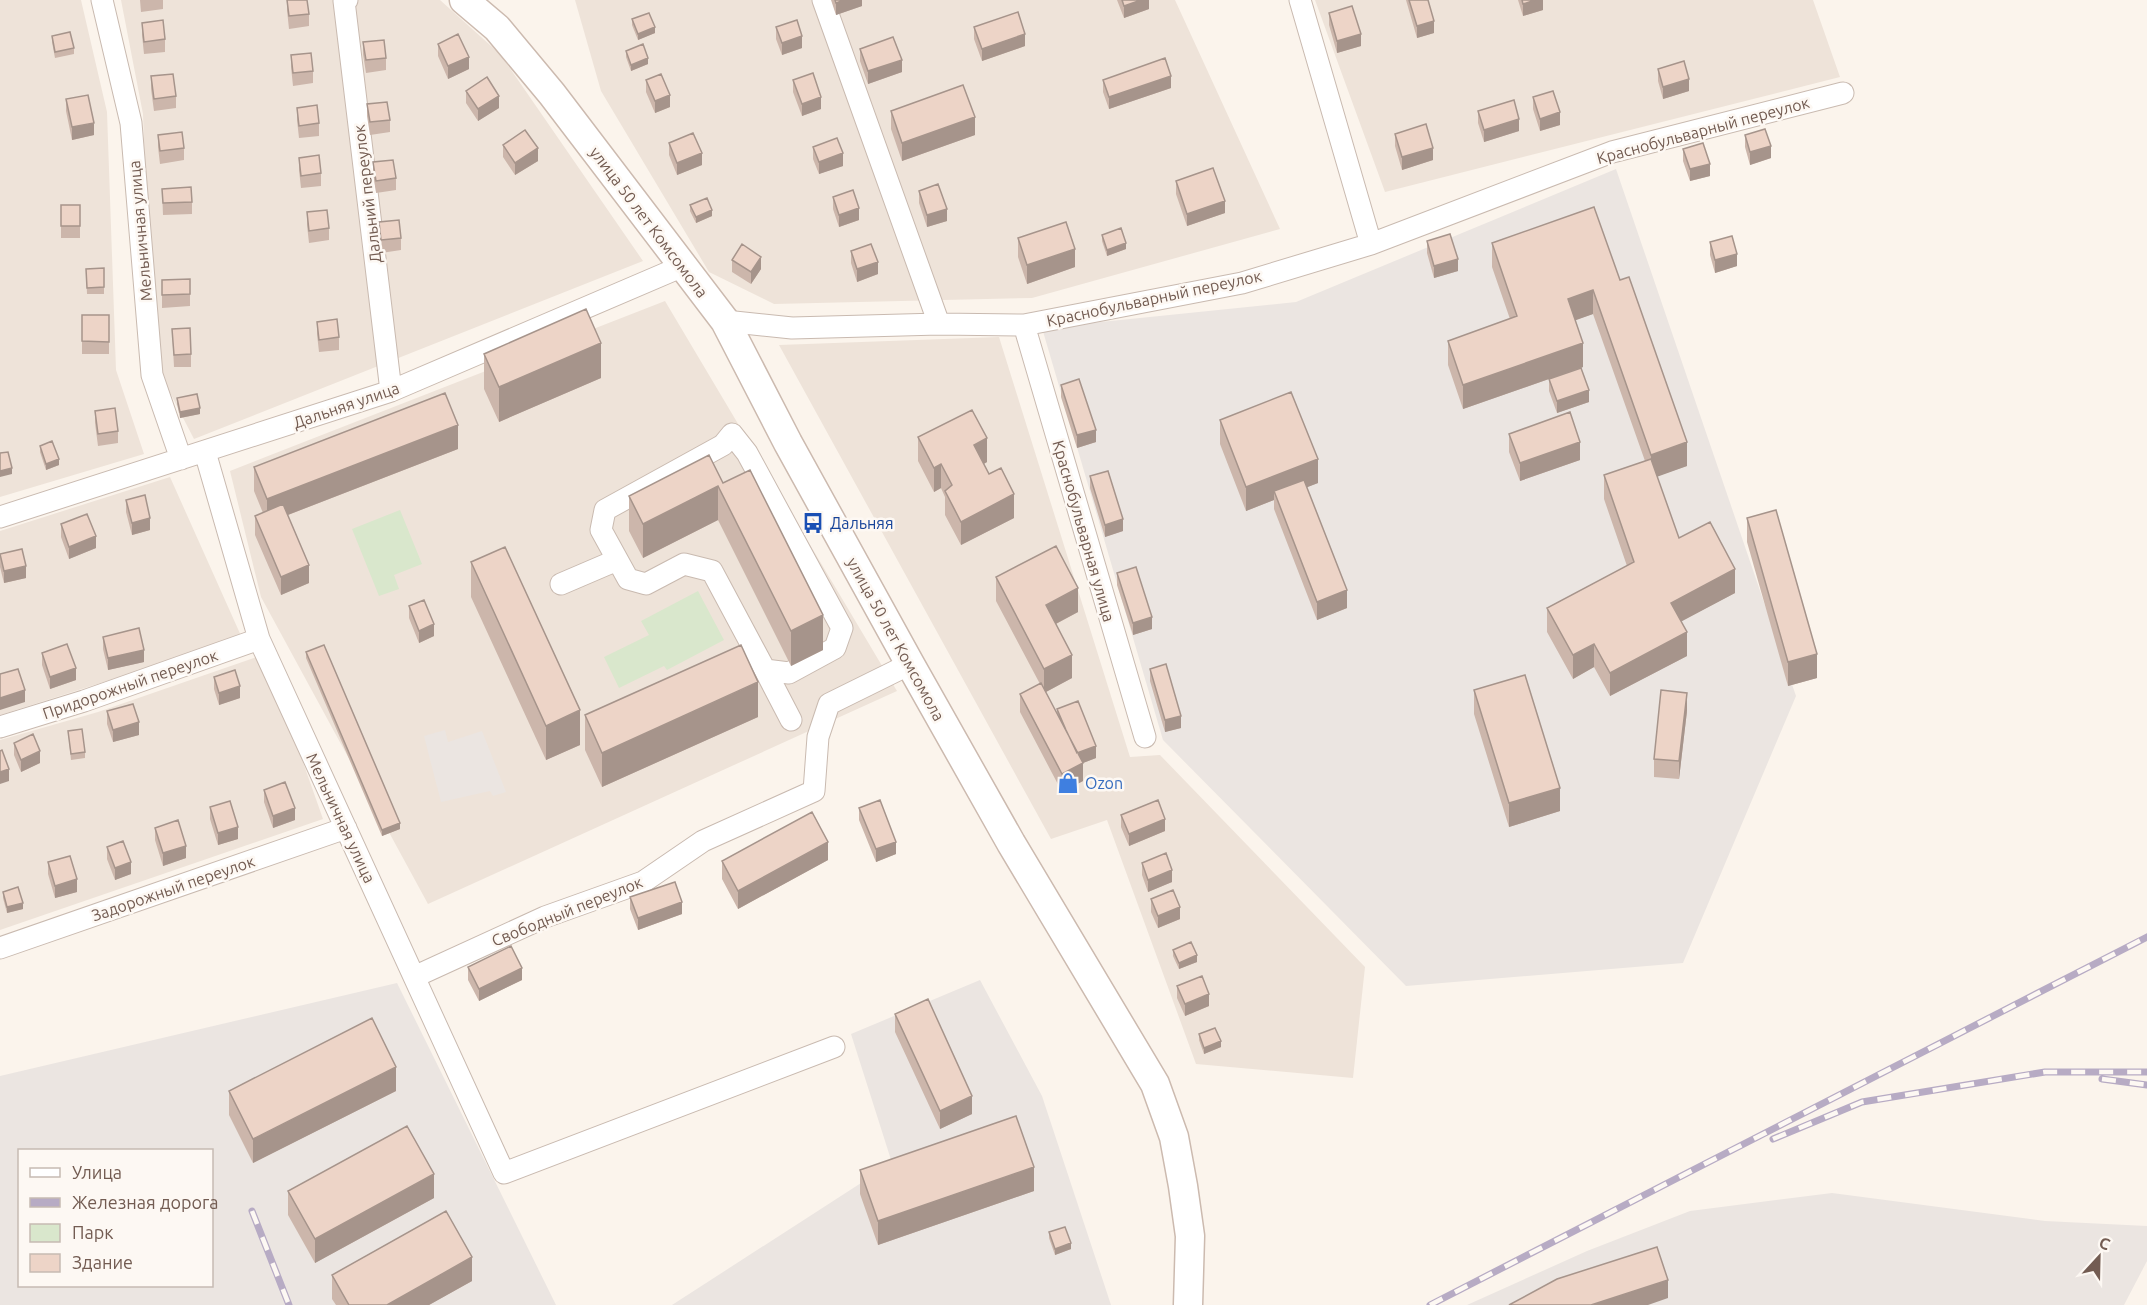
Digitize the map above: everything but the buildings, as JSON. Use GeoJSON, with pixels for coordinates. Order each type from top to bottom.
{"type":"FeatureCollection","features":[{"type":"Feature","properties":{"kind":"street","name":"Мельничная улица"},"geometry":{"type":"LineString","coordinates":[[102,0],[131,123],[152,375],[181,459]]}},
{"type":"Feature","properties":{"kind":"street","name":"Дальний переулок"},"geometry":{"type":"LineString","coordinates":[[347,0],[344,1],[391,391]]}},
{"type":"Feature","properties":{"kind":"street","name":"улица 50 лет Комсомола"},"geometry":{"type":"LineString","coordinates":[[464,0],[497,27],[538,77],[724,321],[910,664],[1011,843],[1155,1084],[1174,1137],[1183,1186],[1190,1236],[1188,1305]]}},
{"type":"Feature","properties":{"kind":"street"},"geometry":{"type":"LineString","coordinates":[[823,0],[939,324]]}},
{"type":"Feature","properties":{"kind":"street"},"geometry":{"type":"LineString","coordinates":[[1303,1],[1371,244]]}},
{"type":"Feature","properties":{"kind":"street","name":"Краснобульварный переулок"},"geometry":{"type":"LineString","coordinates":[[724,321],[792,328],[939,324],[1024,325],[1242,283],[1371,244],[1612,152],[1843,93]]}},
{"type":"Feature","properties":{"kind":"street","name":"Дальняя улица"},"geometry":{"type":"LineString","coordinates":[[0,517],[391,391],[683,266]]}},
{"type":"Feature","properties":{"kind":"street","name":"Краснобульварная улица"},"geometry":{"type":"LineString","coordinates":[[1024,325],[1145,737]]}},
{"type":"Feature","properties":{"kind":"street"},"geometry":{"type":"LineString","coordinates":[[765,670],[789,673],[835,648],[842,628],[747,453],[732,434],[723,445],[605,510],[601,530],[628,579],[646,584],[684,564],[712,571],[791,720]]}},
{"type":"Feature","properties":{"kind":"street","name":"Мельничная улица"},"geometry":{"type":"LineString","coordinates":[[206,452],[259,639],[504,1173],[834,1047]]}},
{"type":"Feature","properties":{"kind":"street"},"geometry":{"type":"LineString","coordinates":[[561,584],[617,560]]}},
{"type":"Feature","properties":{"kind":"street","name":"Придорожный переулок"},"geometry":{"type":"LineString","coordinates":[[0,727],[84,701],[259,639]]}},
{"type":"Feature","properties":{"kind":"street","name":"Свободный переулок"},"geometry":{"type":"LineString","coordinates":[[414,977],[546,917],[643,882],[703,841],[814,791],[818,737],[829,704],[910,664]]}},
{"type":"Feature","properties":{"kind":"street","name":"Задорожный переулок"},"geometry":{"type":"LineString","coordinates":[[0,948],[346,828]]}},
{"type":"Feature","properties":{"kind":"shaded area"},"geometry":{"type":"Polygon","coordinates":[[[0,0],[81,0],[107,112],[116,370],[144,454],[0,497],[0,0]]]}},
{"type":"Feature","properties":{"kind":"shaded area"},"geometry":{"type":"Polygon","coordinates":[[[121,0],[440,0],[500,54],[643,261],[194,439],[152,358],[143,114],[121,0]]]}},
{"type":"Feature","properties":{"kind":"shaded area"},"geometry":{"type":"Polygon","coordinates":[[[575,0],[1175,0],[1280,229],[1032,298],[774,304],[709,272],[601,91],[575,0]]]}},
{"type":"Feature","properties":{"kind":"shaded area"},"geometry":{"type":"Polygon","coordinates":[[[1315,0],[1813,0],[1840,77],[1385,192],[1315,0]]]}},
{"type":"Feature","properties":{"kind":"shaded area"},"geometry":{"type":"Polygon","coordinates":[[[1616,169],[1796,696],[1683,963],[1406,986],[1163,740],[1042,328],[1296,302],[1616,169]]]}},
{"type":"Feature","properties":{"kind":"shaded area"},"geometry":{"type":"Polygon","coordinates":[[[665,301],[897,691],[428,904],[261,597],[230,471],[665,301]]]}},
{"type":"Feature","properties":{"kind":"shaded area"},"geometry":{"type":"Polygon","coordinates":[[[999,337],[1130,757],[1160,755],[1365,967],[1353,1078],[1196,1064],[1107,820],[1051,839],[779,345],[999,337]]]}},
{"type":"Feature","properties":{"kind":"shaded area"},"geometry":{"type":"Polygon","coordinates":[[[170,477],[242,638],[0,715],[0,531],[170,477]]]}},
{"type":"Feature","properties":{"kind":"shaded area"},"geometry":{"type":"Polygon","coordinates":[[[265,654],[323,819],[0,930],[0,740],[98,712],[265,654]]]}},
{"type":"Feature","properties":{"kind":"shaded area"},"geometry":{"type":"Polygon","coordinates":[[[445,730],[448,742],[482,731],[506,792],[493,796],[490,791],[441,802],[424,736],[445,730]]]}},
{"type":"Feature","properties":{"kind":"shaded area"},"geometry":{"type":"Polygon","coordinates":[[[980,980],[1042,1096],[1111,1305],[672,1305],[892,1163],[851,1034],[980,980]]]}},
{"type":"Feature","properties":{"kind":"shaded area"},"geometry":{"type":"Polygon","coordinates":[[[397,983],[556,1305],[0,1305],[0,1076],[397,983]]]}},
{"type":"Feature","properties":{"kind":"shaded area"},"geometry":{"type":"Polygon","coordinates":[[[1832,1193],[2045,1221],[2147,1226],[2147,1261],[2124,1305],[1467,1305],[1587,1251],[1690,1211],[1832,1193]]]}},
{"type":"Feature","properties":{"kind":"green space"},"geometry":{"type":"Polygon","coordinates":[[[400,510],[422,564],[394,575],[399,589],[379,596],[352,529],[400,510]]]}},
{"type":"Feature","properties":{"kind":"green space"},"geometry":{"type":"Polygon","coordinates":[[[698,591],[724,640],[667,670],[664,666],[619,688],[604,657],[649,635],[641,621],[698,591]]]}},
{"type":"Feature","properties":{"kind":"railway"},"geometry":{"type":"LineString","coordinates":[[1430,1305],[2147,937]]}},
{"type":"Feature","properties":{"kind":"railway"},"geometry":{"type":"LineString","coordinates":[[1773,1139],[1862,1102],[2045,1072],[2147,1072]]}},
{"type":"Feature","properties":{"kind":"railway"},"geometry":{"type":"LineString","coordinates":[[2102,1079],[2147,1085]]}},
{"type":"Feature","properties":{"kind":"railway"},"geometry":{"type":"LineString","coordinates":[[252,1211],[289,1305]]}},
{"type":"Feature","properties":{"kind":"place","name":"Дальняя"},"geometry":{"type":"Point","coordinates":[813,523]}},
{"type":"Feature","properties":{"kind":"place","name":"Ozon"},"geometry":{"type":"Point","coordinates":[1068,783]}}]}
